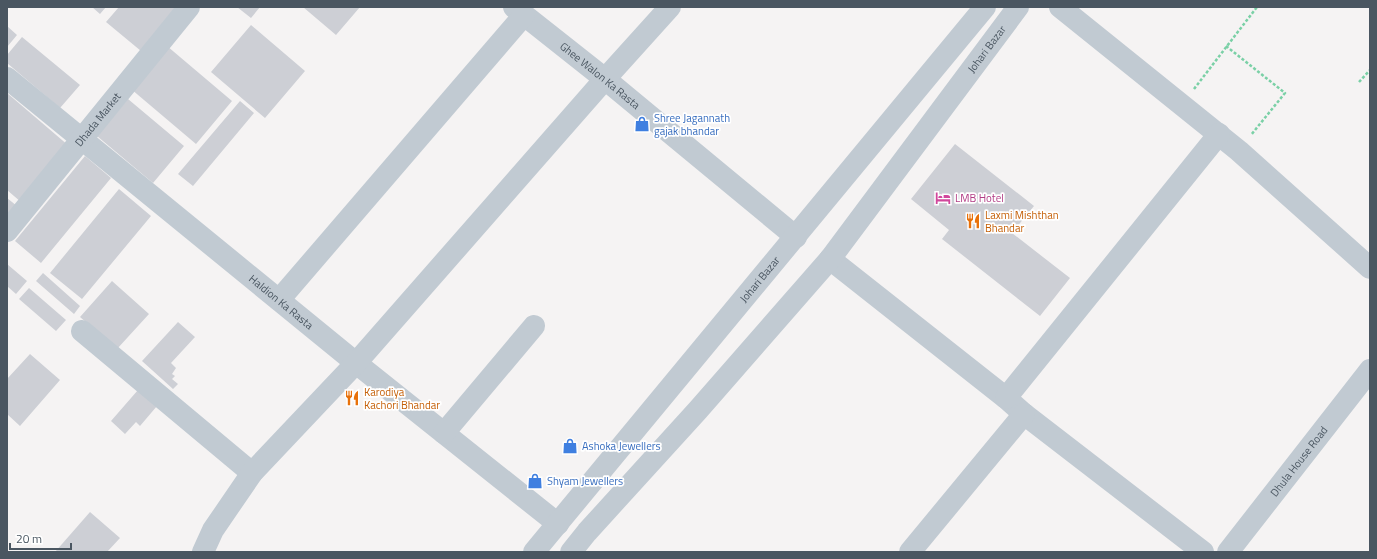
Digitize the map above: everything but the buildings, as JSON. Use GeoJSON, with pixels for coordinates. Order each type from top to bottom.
{"type":"FeatureCollection","features":[{"type":"Feature","properties":{"kind":"street","name":"Dhada Market"},"geometry":{"type":"LineString","coordinates":[[7,231],[81,138],[189,7]]}},
{"type":"Feature","properties":{"kind":"street"},"geometry":{"type":"LineString","coordinates":[[203,552],[213,530],[252,473],[356,363],[670,7]]}},
{"type":"Feature","properties":{"kind":"street","name":"Johari Bazar"},"geometry":{"type":"LineString","coordinates":[[534,552],[985,7]]}},
{"type":"Feature","properties":{"kind":"street","name":"Johari Bazar"},"geometry":{"type":"LineString","coordinates":[[580,549],[698,410],[830,259],[1018,7]]}},
{"type":"Feature","properties":{"kind":"street"},"geometry":{"type":"LineString","coordinates":[[1060,7],[1181,105],[1240,150],[1370,268]]}},
{"type":"Feature","properties":{"kind":"street"},"geometry":{"type":"LineString","coordinates":[[279,300],[519,11]]}},
{"type":"Feature","properties":{"kind":"street","name":"Ghee Walon Ka Rasta"},"geometry":{"type":"LineString","coordinates":[[519,11],[605,79],[796,237]]}},
{"type":"Feature","properties":{"kind":"street","name":"Haldion Ka Rasta"},"geometry":{"type":"LineString","coordinates":[[7,78],[356,363],[558,524]]}},
{"type":"Feature","properties":{"kind":"street"},"geometry":{"type":"LineString","coordinates":[[1006,398],[1219,134]]}},
{"type":"Feature","properties":{"kind":"street"},"geometry":{"type":"LineString","coordinates":[[830,259],[1006,398],[1024,414],[1204,552]]}},
{"type":"Feature","properties":{"kind":"street"},"geometry":{"type":"LineString","coordinates":[[444,434],[534,326]]}},
{"type":"Feature","properties":{"kind":"street"},"geometry":{"type":"LineString","coordinates":[[82,331],[252,473]]}},
{"type":"Feature","properties":{"kind":"street","name":"Dhula House Road"},"geometry":{"type":"LineString","coordinates":[[1228,552],[1370,370]]}},
{"type":"Feature","properties":{"kind":"street"},"geometry":{"type":"LineString","coordinates":[[910,552],[1024,414]]}},
{"type":"Feature","properties":{"kind":"path"},"geometry":{"type":"LineString","coordinates":[[1181,105],[1257,7]]}},
{"type":"Feature","properties":{"kind":"path"},"geometry":{"type":"LineString","coordinates":[[1226,46],[1285,93],[1240,150]]}},
{"type":"Feature","properties":{"kind":"path"},"geometry":{"type":"LineString","coordinates":[[1359,82],[1370,70]]}},
{"type":"Feature","properties":{"kind":"place","name":"Shree Jagannath gajak bhandar"},"geometry":{"type":"Point","coordinates":[642,124]}},
{"type":"Feature","properties":{"kind":"place","name":"LMB Hotel"},"geometry":{"type":"Point","coordinates":[943,198]}},
{"type":"Feature","properties":{"kind":"place","name":"Laxmi Mishthan Bhandar"},"geometry":{"type":"Point","coordinates":[973,221]}},
{"type":"Feature","properties":{"kind":"place","name":"Karodiya Kachori Bhandar"},"geometry":{"type":"Point","coordinates":[352,398]}},
{"type":"Feature","properties":{"kind":"place","name":"Ashoka Jewellers"},"geometry":{"type":"Point","coordinates":[570,446]}},
{"type":"Feature","properties":{"kind":"place","name":"Shyam Jewellers"},"geometry":{"type":"Point","coordinates":[535,481]}}]}
